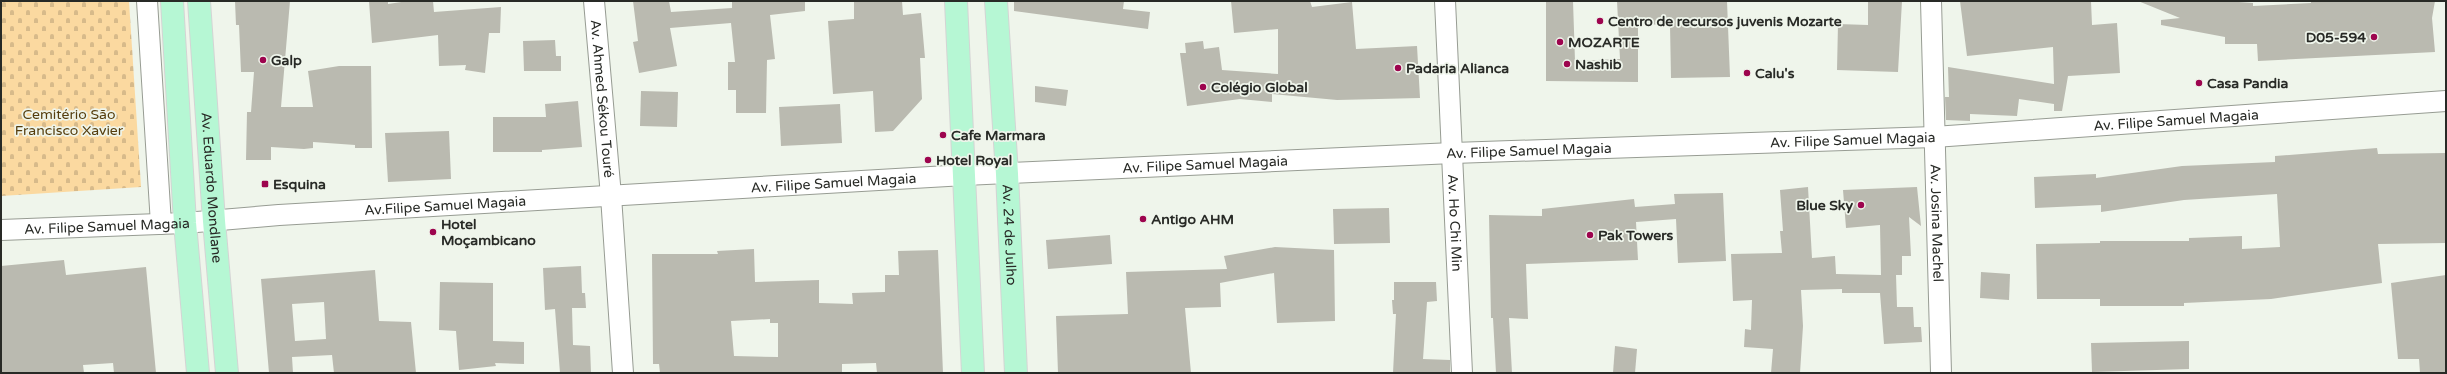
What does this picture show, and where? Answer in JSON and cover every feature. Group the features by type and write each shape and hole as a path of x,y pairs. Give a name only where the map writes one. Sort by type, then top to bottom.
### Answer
{"main road":[{"name":"Av. Eduardo Mondlane","path":"172,1 185,223 198,373"},
{"name":"Av. Eduardo Mondlane","path":"199,1 214,221 227,373"},
{"path":"956,1 973,373"},
{"name":"Av. 24 de Julho","path":"996,1 1007,174 1016,373"}],"street":[{"path":"148,1 160,224"},
{"name":"Av. Ahmed Sékou Touré","path":"594,1 611,196 623,373"},
{"name":"Av. Ho Chi Min","path":"1445,1 1462,373"},
{"name":"Av. Josina Machel","path":"1931,1 1942,373"},
{"name":"Av. Filipe Samuel Magaia","path":"611,196 965,175 1453,153 1934,137 2446,101"},
{"name":"Av.Filipe Samuel Magaia","path":"214,221 279,215 611,196"},
{"name":"Av. Filipe Samuel Magaia","path":"1,230 214,221"}],"green space":[{"name":"Cemitério São Francisco Xavier","path":"1,1 129,1 141,187 1,196"}],"building":[{"path":"235,1 290,1 281,107 313,107 308,71 339,66 371,66 372,148 355,148 355,145 313,142 313,148 304,149 271,147 271,160 246,160 247,112 251,112 254,72 241,72 239,25 236,25"},
{"path":"369,1 388,1 388,4 408,1 433,1 434,12 501,7 500,33 489,33 485,73 465,70 466,65 439,66 438,35 372,43"},
{"path":"633,1 669,1 671,12 732,8 732,1 805,1 805,11 770,15 775,59 767,60 766,113 736,113 736,90 728,90 728,62 735,62 731,23 670,28 677,66 639,73 633,42 638,41"},
{"path":"854,1 902,1 903,15 921,13 925,58 920,58 922,99 893,131 875,132 873,91 833,94 828,21 854,19"},
{"path":"1014,1 1124,1 1123,9 1150,12 1148,29 1014,11"},
{"path":"1231,1 1310,1 1312,7 1352,2 1356,49 1417,46 1420,98 1337,100 1272,94 1272,102 1240,99 1187,106 1180,53 1186,53 1185,43 1203,41 1204,49 1219,47 1222,70 1278,74 1278,29 1234,33"},
{"path":"1546,1 1573,1 1575,61 1620,59 1617,1 1727,1 1730,77 1671,78 1670,25 1638,24 1638,82 1546,81"},
{"path":"1868,1 1902,1 1898,72 1837,70 1838,24 1868,25"},
{"path":"1960,1 2091,1 2092,25 2117,23 2120,73 2068,76 2062,111 2054,111 2054,104 2019,99 2017,116 1970,114 1970,121 1946,120 1945,97 1949,97 1948,67 2054,84 2053,47 1967,56"},
{"path":"2138,1 2225,1 2253,3 2253,6 2311,3 2311,1 2435,1 2432,18 2435,52 2258,61 2257,44 2225,44 2225,37 2161,25 2161,20 2180,18"},
{"path":"555,40 556,56 561,56 561,71 524,71 523,41"},
{"path":"1035,86 1068,90 1066,106 1035,102"},
{"path":"641,91 678,92 677,127 640,126"},
{"path":"578,101 582,147 542,150 542,152 493,152 493,117 546,117 545,104"},
{"path":"840,104 842,143 781,146 779,107"},
{"path":"449,131 451,179 388,182 385,133"},
{"path":"2377,148 2378,154 2446,153 2446,243 2378,244 2382,283 2271,299 2184,303 2184,306 2100,306 2100,299 2037,299 2036,244 2100,243 2100,241 2189,241 2189,238 2242,236 2242,249 2280,247 2277,194 2184,200 2101,212 2101,205 2035,208 2034,177 2096,174 2096,178 2182,166 2275,162 2275,156"},
{"path":"1808,187 1812,258 1835,256 1836,274 1881,275 1880,225 1846,228 1843,190 1917,187 1921,226 1909,217 1911,256 1902,256 1902,275 1896,275 1897,307 1913,307 1914,327 1921,327 1922,342 1884,344 1880,293 1842,293 1842,289 1801,290 1803,326 1800,373 1771,373 1773,349 1744,347 1745,329 1751,330 1752,300 1733,301 1731,254 1782,253 1780,231 1783,231 1780,190"},
{"path":"1723,193 1726,261 1678,263 1676,219 1636,222 1638,260 1526,264 1528,319 1509,318 1512,373 1496,373 1493,318 1491,318 1489,215 1542,216 1542,209 1634,199 1635,207 1675,204 1674,194"},
{"path":"1389,208 1390,243 1334,244 1333,209"},
{"path":"1110,235 1112,264 1048,269 1046,240"},
{"path":"1275,247 1334,250 1335,321 1277,323 1274,273 1220,283 1221,307 1185,308 1191,373 1058,373 1056,316 1128,314 1126,272 1227,269 1224,256"},
{"path":"754,249 755,282 819,280 819,303 853,304 852,293 885,292 885,275 899,275 898,251 938,250 943,373 877,373 876,363 842,364 842,373 660,373 659,364 653,364 652,254 718,254 717,251","holes":["770,319 770,323 778,323 778,357 734,356 731,321"]},
{"path":"64,260 66,275 146,267 156,373 114,373 113,363 83,365 84,373 1,373 1,266"},
{"path":"581,266 582,293 585,293 586,308 572,308 573,345 590,346 591,373 560,373 555,309 545,310 543,268"},
{"path":"375,270 379,321 411,322 416,373 334,373 332,355 292,357 293,373 269,373 261,279","holes":["324,302 326,339 295,341 292,304"]},
{"path":"1981,272 2010,274 2009,300 1980,298"},
{"path":"2446,275 2446,373 2420,373 2419,359 2398,359 2391,283"},
{"path":"440,282 493,283 493,341 524,342 524,364 495,363 496,366 459,370 456,331 439,330"},
{"path":"1394,282 1436,282 1437,301 1427,302 1423,359 1450,360 1450,373 1393,373 1396,314 1393,314 1392,300 1394,300"},
{"path":"2189,341 2189,369 2092,372 2091,343"},
{"path":"1615,346 1637,349 1635,373 1613,373"}],"place":[{"name":"Centro de recursos juvenis Mozarte","path":"1600,21"},
{"name":"D05-594","path":"2374,37"},
{"name":"MOZARTE","path":"1560,42"},
{"name":"Galp","path":"263,60"},
{"name":"Nashib","path":"1567,64"},
{"name":"Padaria Alianca","path":"1398,68"},
{"name":"Calu's","path":"1747,73"},
{"name":"Casa Pandia","path":"2199,83"},
{"name":"Colégio Global","path":"1203,87"},
{"name":"Cafe Marmara","path":"943,135"},
{"name":"Hotel Royal","path":"928,160"},
{"name":"Esquina","path":"265,184"},
{"name":"Blue Sky","path":"1861,205"},
{"name":"Antigo AHM","path":"1143,219"},
{"name":"Hotel Moçambicano","path":"433,232"},
{"name":"Pak Towers","path":"1590,235"}]}
